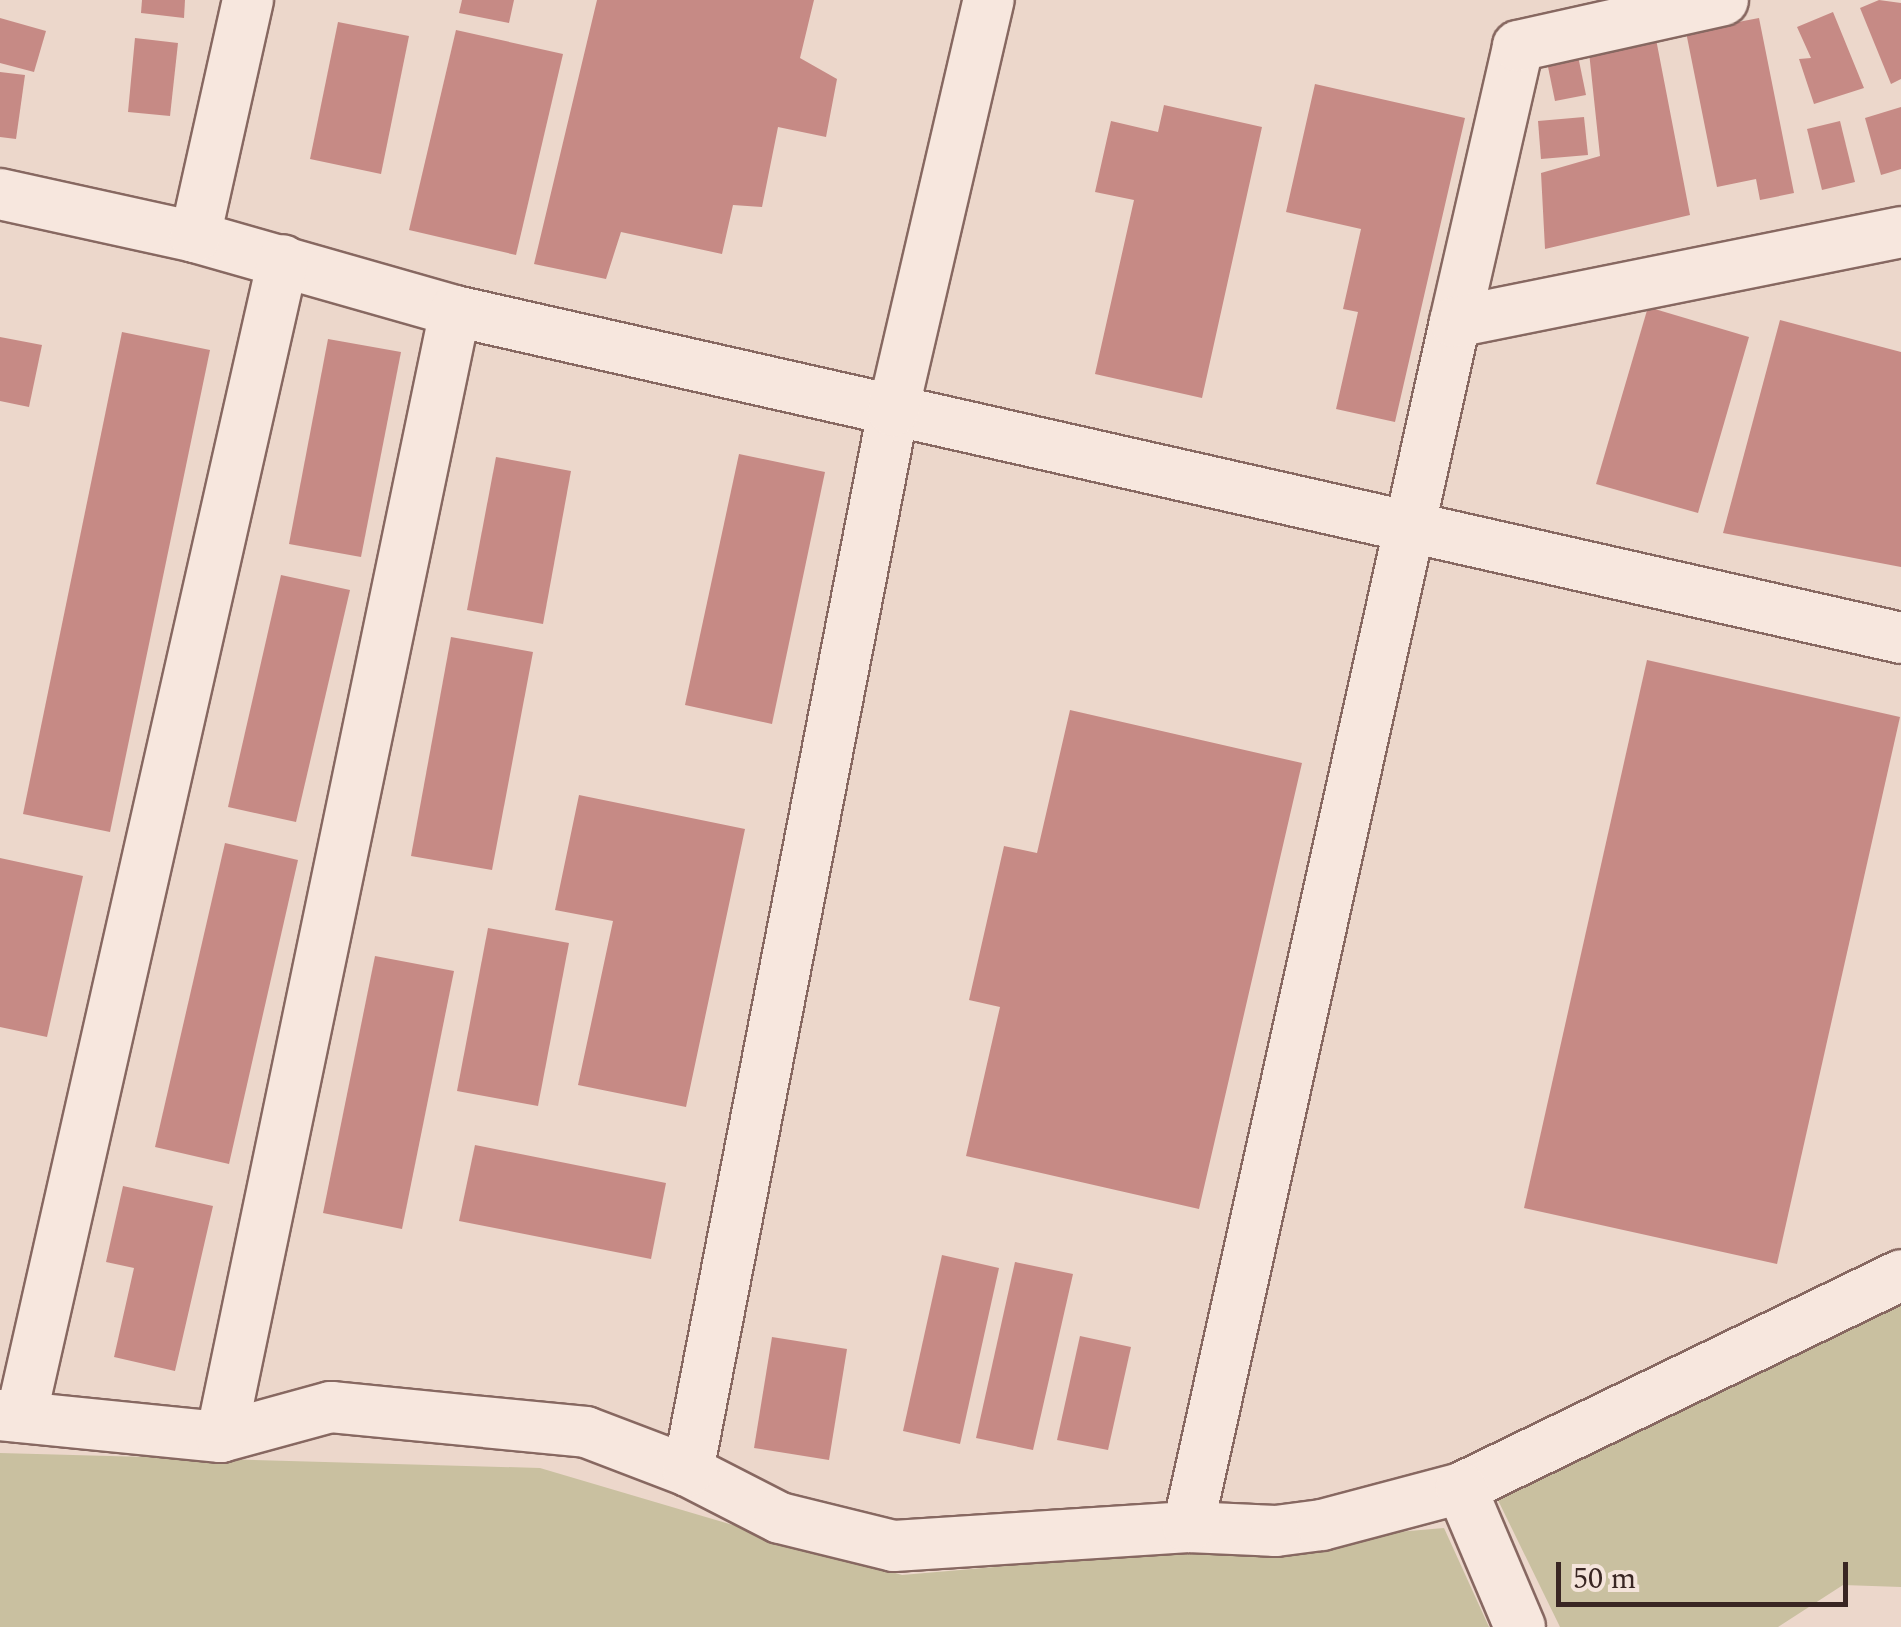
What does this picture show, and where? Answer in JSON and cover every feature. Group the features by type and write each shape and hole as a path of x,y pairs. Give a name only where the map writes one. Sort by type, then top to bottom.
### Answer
{"street":[{"path":"195,237 248,0"},
{"path":"688,1471 892,411 989,0"},
{"path":"1188,1528 1518,46 1723,0"},
{"path":"0,194 195,237 455,311 1901,638"},
{"path":"1455,322 1901,232"},
{"path":"284,260 11,1416 221,1438 331,1407 586,1432 688,1471 780,1518 894,1546 1188,1528 1276,1531 1468,1504 1901,1274"},
{"path":"221,1438 455,311"},
{"path":"1468,1504 1520,1627"}],"shaded area":[{"path":"1901,1287 1901,1587 1843,1585 1778,1627 1560,1627 1494,1492"},
{"path":"0,1453 540,1468 902,1575 1444,1528 1489,1627 0,1627"}],"building":[{"path":"142,0 185,0 184,18 141,13"},
{"path":"462,0 514,0 509,23 459,13"},
{"path":"597,0 814,0 800,58 837,79 826,137 778,127 762,207 733,205 722,254 621,232 606,279 534,264"},
{"path":"1879,0 1901,3 1901,79 1891,84 1860,8"},
{"path":"1833,12 1864,88 1814,104 1799,59 1811,58 1797,27"},
{"path":"0,18 46,31 34,72 0,63"},
{"path":"1759,18 1794,193 1760,200 1756,179 1717,187 1686,32"},
{"path":"338,22 409,36 381,174 310,159"},
{"path":"456,30 563,54 516,255 409,230"},
{"path":"135,38 178,43 170,116 128,112"},
{"path":"1656,39 1690,215 1545,249 1541,173 1600,156 1589,52"},
{"path":"1578,56 1586,95 1555,101 1547,62"},
{"path":"0,72 25,75 16,139 0,137"},
{"path":"1315,84 1465,118 1395,422 1336,409 1358,312 1343,309 1361,229 1286,212"},
{"path":"1164,105 1262,127 1202,398 1095,374 1134,200 1095,192 1111,121 1158,132"},
{"path":"1901,107 1901,169 1881,175 1865,118"},
{"path":"1584,117 1588,155 1541,159 1538,121"},
{"path":"1840,121 1855,182 1822,190 1807,129"},
{"path":"1648,307 1749,337 1698,513 1596,484"},
{"path":"1780,320 1901,352 1901,567 1723,533"},
{"path":"122,332 210,350 110,832 23,814"},
{"path":"0,337 42,345 29,407 0,401"},
{"path":"328,339 401,352 361,557 289,544"},
{"path":"739,454 825,472 772,724 685,705"},
{"path":"496,457 571,471 543,624 467,610"},
{"path":"281,575 350,590 296,822 228,807"},
{"path":"451,637 533,652 492,870 411,856"},
{"path":"1647,660 1900,717 1777,1264 1524,1208"},
{"path":"1070,710 1302,763 1199,1209 966,1156 1000,1007 969,1000 1004,846 1037,853"},
{"path":"579,795 745,829 686,1107 578,1085 613,921 555,910"},
{"path":"225,843 298,860 229,1164 155,1147"},
{"path":"0,858 83,876 47,1037 0,1027"},
{"path":"488,928 569,943 538,1106 457,1091"},
{"path":"375,956 454,971 402,1229 323,1213"},
{"path":"475,1145 666,1183 651,1259 459,1221"},
{"path":"123,1186 213,1206 175,1371 114,1357 134,1268 106,1262"},
{"path":"942,1255 999,1268 960,1444 903,1431"},
{"path":"1015,1262 1073,1274 1033,1450 976,1438"},
{"path":"1080,1336 1131,1347 1108,1450 1057,1440"},
{"path":"772,1337 847,1349 829,1460 754,1448"}]}
